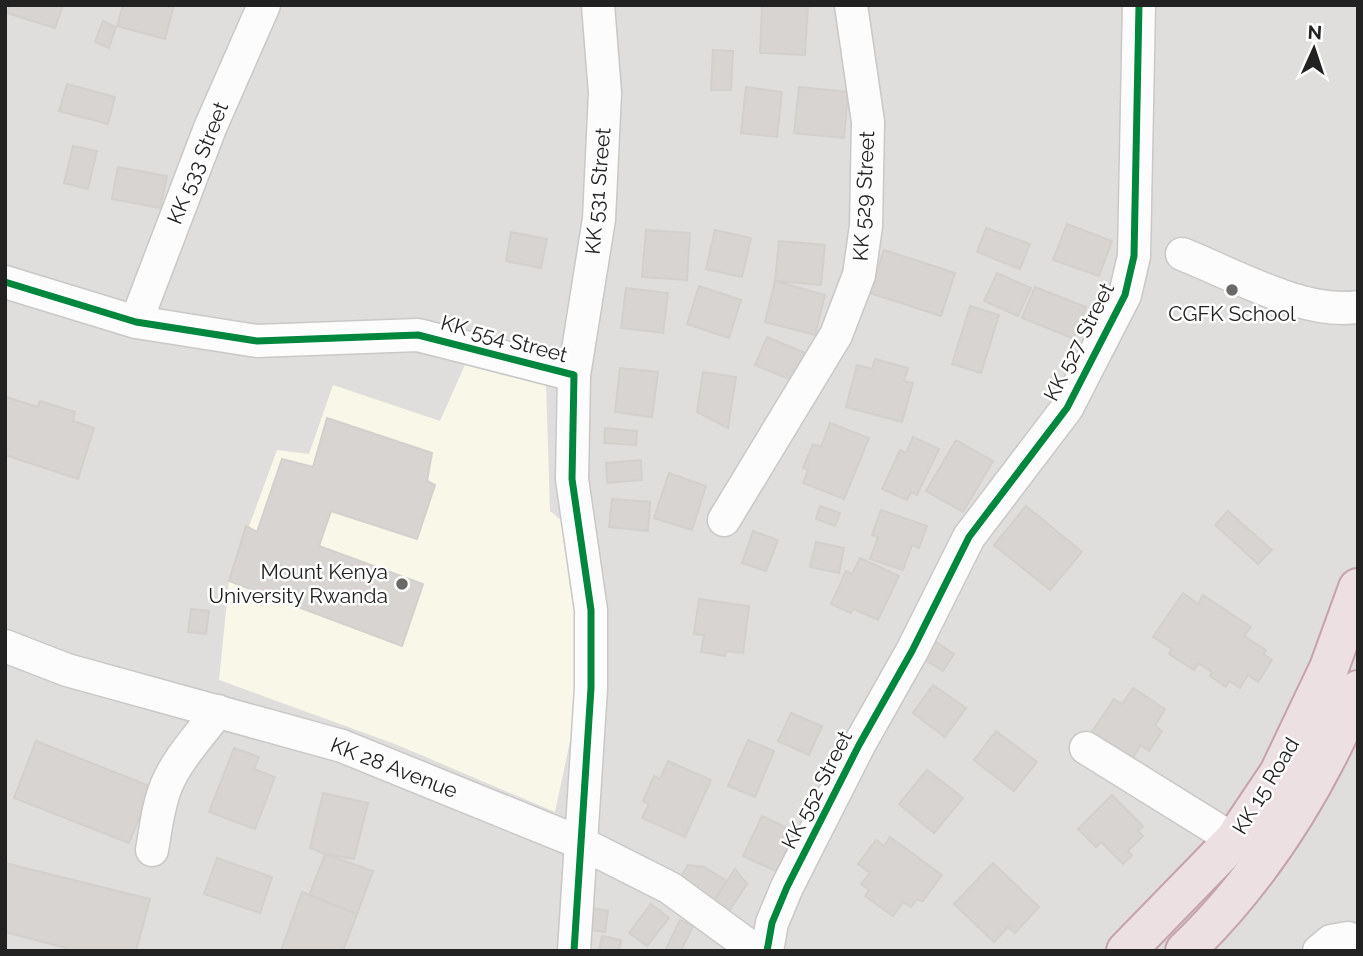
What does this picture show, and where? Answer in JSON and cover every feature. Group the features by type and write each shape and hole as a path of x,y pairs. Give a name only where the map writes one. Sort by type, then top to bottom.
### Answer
{"highway":[{"name":"KK 15 Road","path":"1126,951 1234,840 1279,772 1329,668 1358,589"},
{"name":"KK 15 Road","path":"1190,949 1235,900 1278,843 1317,778 1358,690"},
{"path":"1161,915 1190,949"}],"street":[{"name":"KK 533 Street","path":"136,322 209,128 264,5"},
{"name":"KK 531 Street","path":"574,375 599,219 605,93 598,5"},
{"name":"KK 529 Street","path":"724,520 836,335 859,275 866,226 868,122 851,5"},
{"name":"KK 527 Street","path":"912,651 970,537 1067,408 1125,295 1133,256 1139,5"},
{"path":"1182,254 1306,303 1332,309 1358,307"},
{"name":"KK 554 Street","path":"5,282 136,322 257,341 418,335 574,375 572,479 591,610 591,688 574,951"},
{"name":"KK 28 Avenue","path":"5,646 67,670 342,746 581,843 670,888 756,951"},
{"name":"KK 552 Street","path":"766,951 772,923 787,887 859,745 912,651"},
{"path":"152,850 159,809 167,783 218,711"},
{"path":"1086,748 1234,840"},
{"path":"1319,951 1331,941 1348,937 1358,946"}],"shaded area":[{"path":"5,5 1358,5 1358,951 5,951"},
{"name":"Mount Kenya University Rwanda","path":"468,358 546,382 550,511 562,521 575,587 576,713 555,812 395,744 219,680 229,581 277,450 309,454 333,385 440,421"}],"building":[{"path":"10,5 63,5 55,28 7,13"},
{"path":"123,5 174,5 165,39 117,26"},
{"path":"762,5 808,5 805,55 760,53"},
{"path":"103,21 116,27 109,48 95,42"},
{"path":"713,50 733,51 731,90 711,90"},
{"path":"67,84 115,97 108,124 59,111"},
{"path":"746,87 782,92 777,137 741,133"},
{"path":"799,87 848,92 844,138 794,133"},
{"path":"73,146 97,151 88,189 64,183"},
{"path":"118,167 167,176 160,208 112,199"},
{"path":"1067,224 1112,241 1099,276 1053,260"},
{"path":"986,228 1030,244 1020,269 977,252"},
{"path":"646,230 690,233 687,280 642,277"},
{"path":"715,230 751,238 742,277 706,269"},
{"path":"511,232 547,239 541,268 506,261"},
{"path":"779,241 825,245 821,285 775,281"},
{"path":"884,250 955,273 941,316 870,293"},
{"path":"997,273 1031,288 1018,316 984,301"},
{"path":"775,281 825,295 815,335 765,322"},
{"path":"699,286 741,300 729,338 687,324"},
{"path":"1035,287 1086,307 1074,339 1022,318"},
{"path":"626,288 668,293 663,333 621,328"},
{"path":"970,306 999,315 981,373 952,364"},
{"path":"767,337 810,355 798,383 755,365"},
{"path":"875,359 908,368 904,381 913,383 902,422 846,407 857,365 872,369"},
{"path":"620,368 658,372 652,417 615,412"},
{"path":"703,372 736,377 728,428 697,412"},
{"path":"6,397 38,407 40,401 75,412 73,421 94,428 78,479 5,455"},
{"path":"327,418 432,453 427,481 435,485 417,539 331,511 319,546 423,584 402,646 229,581 246,526 257,532 282,459 313,467"},
{"path":"830,423 869,438 844,499 803,483 808,470 803,468 813,444 821,447"},
{"path":"605,428 637,431 636,445 604,443"},
{"path":"913,437 939,449 917,495 911,492 907,500 882,489 900,450 906,453"},
{"path":"956,440 993,461 963,512 926,491"},
{"path":"641,460 642,480 607,483 606,463"},
{"path":"669,473 706,486 692,530 654,518"},
{"path":"612,499 650,502 648,531 609,527"},
{"path":"820,506 840,513 835,526 816,519"},
{"path":"1026,506 1082,552 1050,590 994,545"},
{"path":"881,510 927,526 919,548 912,545 903,570 870,559 878,537 872,535"},
{"path":"1228,511 1272,550 1258,564 1215,525"},
{"path":"753,531 778,540 766,571 742,563"},
{"path":"816,542 844,548 839,573 810,567"},
{"path":"860,558 899,576 878,620 854,609 851,613 831,604 846,571 852,574"},
{"path":"1183,593 1198,604 1203,595 1251,627 1244,636 1266,650 1264,654 1272,660 1258,682 1248,675 1240,688 1229,681 1226,687 1210,676 1212,672 1198,663 1194,670 1169,654 1172,649 1153,637"},
{"path":"699,599 749,606 743,653 726,651 725,656 701,652 704,635 694,634"},
{"path":"191,609 209,611 206,634 188,632"},
{"path":"936,642 954,654 943,671 925,660"},
{"path":"933,685 966,708 945,737 913,713"},
{"path":"1133,688 1165,709 1155,726 1162,731 1149,751 1141,745 1132,759 1091,733 1114,699 1122,704"},
{"path":"791,713 822,726 809,755 778,741"},
{"path":"996,731 1037,762 1014,791 974,760"},
{"path":"748,740 774,751 755,797 728,786"},
{"path":"36,741 152,787 129,843 14,798"},
{"path":"234,748 259,757 254,769 275,777 255,829 209,812"},
{"path":"668,761 711,780 685,837 642,818 649,804 643,801 654,776 660,779"},
{"path":"927,770 963,798 934,833 899,804"},
{"path":"323,793 368,803 354,859 325,854 310,848"},
{"path":"1112,795 1143,826 1138,831 1143,836 1128,851 1132,855 1123,864 1101,842 1096,847 1078,829"},
{"path":"762,816 795,832 776,871 743,856"},
{"path":"890,837 942,875 923,901 916,900 911,907 903,902 893,916 865,896 869,890 861,884 870,873 858,864 876,840 884,846"},
{"path":"325,854 373,871 357,914 309,896"},
{"path":"217,858 272,877 260,913 204,894"},
{"path":"5,863 150,899 136,951 65,951 66,948 5,932"},
{"path":"993,863 1039,907 1015,933 1008,927 994,942 954,904"},
{"path":"688,865 704,867 727,881 712,904 677,883"},
{"path":"735,869 747,884 727,914 712,904"},
{"path":"302,892 357,914 343,951 281,951"},
{"path":"651,904 669,918 647,946 629,933"},
{"path":"587,907 608,911 605,932 584,929"},
{"path":"680,920 693,926 681,951 665,951"},
{"path":"602,936 621,940 619,951 599,951"}],"cycle path":[{"path":"767,951 772,923 787,887 969,537 1067,408 1125,295 1134,256 1139,5"},
{"path":"5,282 136,322 257,341 418,335 574,375 572,479 591,610 591,688 574,951"}],"place":[{"name":"CGFK School","path":"1232,290"},
{"name":"Mount Kenya University Rwanda","path":"402,584"}]}
